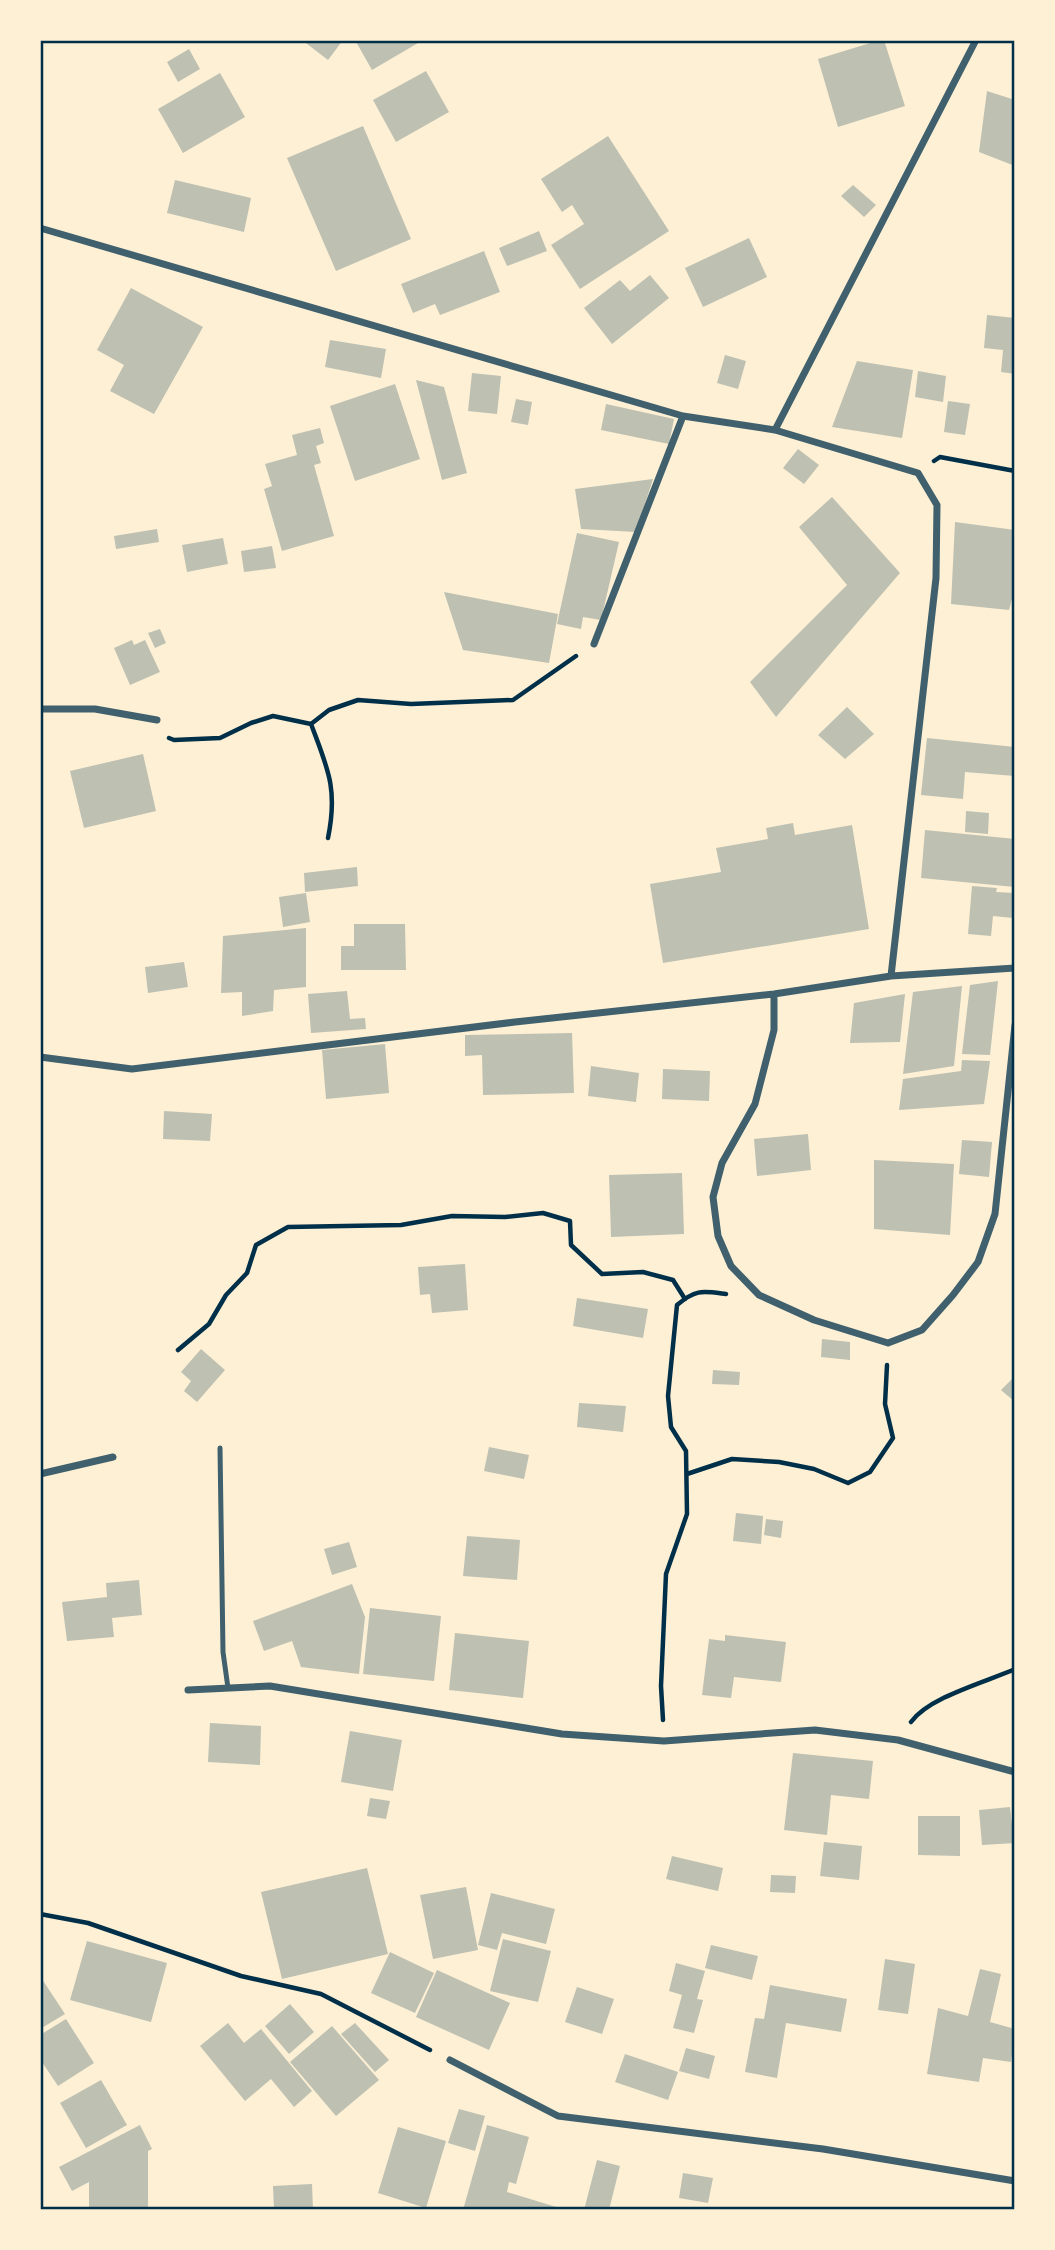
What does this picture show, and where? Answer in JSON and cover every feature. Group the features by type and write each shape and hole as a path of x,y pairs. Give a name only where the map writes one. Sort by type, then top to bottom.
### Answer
{"street":[{"path":"775,430 976,40"},
{"path":"40,228 683,416 775,430 918,473 937,505 936,578 891,976"},
{"path":"594,644 683,416"},
{"path":"40,709 95,709 157,720"},
{"path":"40,1058 132,1069 515,1022 774,994 891,976 1015,968"},
{"path":"774,994 774,1030 755,1104 722,1163 713,1197 718,1236 731,1266 759,1295 814,1320 888,1343 922,1330 978,1262 995,1214 1015,1025"},
{"path":"40,1474 113,1457"},
{"path":"188,1690 270,1686 562,1734 664,1741 814,1730 898,1740 1015,1772"},
{"path":"450,2060 558,2116 823,2149 1015,2181"}],"lane":[{"path":"219,1448 223,1652 228,1688"}],"path":[{"path":"918,473 940,457 1015,471"},
{"path":"312,724 329,710 358,700 411,704 513,700 594,644"},
{"path":"163,735 174,740 220,738 273,716 312,724"},
{"path":"312,724 330,776 333,811 328,838"},
{"path":"178,1350 209,1324 226,1295 247,1273 256,1245 288,1227 401,1225 452,1216 505,1217 543,1213 570,1221 571,1245 602,1274 643,1272 673,1280 685,1299"},
{"path":"664,1741 661,1686 666,1574 687,1514 686,1451 671,1427 668,1396 677,1305 691,1293 710,1291 759,1295"},
{"path":"687,1474 732,1459 779,1462 814,1469 848,1483 870,1472 893,1438 885,1404 888,1343"},
{"path":"898,1740 919,1711 945,1697 1015,1669"},
{"path":"40,1914 88,1923 241,1976 321,1994 450,2060"}],"building":[{"path":"302,40 343,40 328,60"},
{"path":"355,40 416,40 418,43 372,70"},
{"path":"884,40 905,106 838,127 818,59"},
{"path":"189,49 200,69 178,82 167,62"},
{"path":"426,71 449,112 396,142 373,100"},
{"path":"220,73 245,117 183,153 158,109"},
{"path":"987,91 1015,100 1015,166 979,152"},
{"path":"363,126 411,239 336,271 287,158"},
{"path":"608,136 669,231 580,289 551,245 584,224 572,205 562,212 541,179"},
{"path":"175,180 251,198 244,232 167,213"},
{"path":"853,185 876,205 864,217 841,196"},
{"path":"539,231 547,251 507,266 499,248"},
{"path":"749,238 767,277 703,307 685,268"},
{"path":"484,251 500,292 440,315 435,304 413,313 401,284"},
{"path":"650,275 669,298 612,344 584,308 620,280 630,291"},
{"path":"131,288 203,327 154,414 110,391 124,365 97,350"},
{"path":"987,315 1015,318 1015,374 1001,372 1003,350 984,348"},
{"path":"330,340 386,349 381,378 325,367"},
{"path":"725,355 746,361 738,389 717,383"},
{"path":"857,361 913,370 902,438 832,427"},
{"path":"918,371 946,376 943,402 915,397"},
{"path":"472,373 501,376 497,414 468,411"},
{"path":"416,380 444,387 467,473 442,480"},
{"path":"395,384 420,459 355,481 330,406"},
{"path":"516,399 532,402 528,425 511,422"},
{"path":"948,401 970,404 965,435 944,432"},
{"path":"606,404 674,419 669,444 601,430"},
{"path":"320,428 324,443 316,446 321,463 314,465 334,536 282,551 264,489 272,486 265,464 297,455 292,435"},
{"path":"798,449 819,465 804,484 783,468"},
{"path":"653,479 636,532 581,529 575,489"},
{"path":"832,497 900,573 776,717 750,682 847,585 799,527"},
{"path":"955,522 1015,530 1015,588 1009,610 951,604"},
{"path":"157,529 159,542 116,549 114,536"},
{"path":"577,533 619,542 601,620 583,617 581,629 557,624"},
{"path":"223,538 228,564 187,572 182,545"},
{"path":"272,546 276,568 244,572 241,551"},
{"path":"444,592 558,614 549,663 463,650"},
{"path":"160,629 166,643 155,648 148,633"},
{"path":"132,640 134,645 145,640 160,672 130,685 114,648"},
{"path":"847,707 874,734 845,759 818,735"},
{"path":"927,738 1015,747 1015,776 965,772 963,799 921,795"},
{"path":"143,754 156,811 84,828 70,771"},
{"path":"966,811 989,813 988,834 965,832"},
{"path":"793,823 795,835 852,825 869,929 663,963 650,884 721,872 716,848 768,839 766,828"},
{"path":"925,830 1015,839 1015,887 921,878"},
{"path":"357,867 358,886 305,892 304,873"},
{"path":"972,886 1015,893 1013,918 993,916 991,936 968,934"},
{"path":"306,893 310,922 283,927 279,897"},
{"path":"354,924 405,924 406,970 341,970 341,946 354,946"},
{"path":"306,928 306,987 274,990 273,1011 242,1016 242,992 221,993 223,936"},
{"path":"184,962 188,987 148,993 145,967"},
{"path":"998,981 990,1055 962,1054 970,985"},
{"path":"962,986 954,1066 903,1074 913,992"},
{"path":"347,991 350,1019 365,1018 366,1029 311,1033 308,994"},
{"path":"905,994 900,1042 850,1043 854,1003"},
{"path":"572,1033 574,1093 483,1095 482,1055 465,1056 465,1035"},
{"path":"385,1044 389,1093 326,1099 322,1050"},
{"path":"962,1060 990,1061 984,1104 899,1110 903,1079 961,1071"},
{"path":"591,1066 639,1073 636,1102 588,1096"},
{"path":"663,1069 710,1071 709,1101 662,1099"},
{"path":"164,1111 212,1114 210,1141 163,1139"},
{"path":"808,1134 811,1170 757,1176 754,1139"},
{"path":"962,1140 992,1142 989,1177 959,1174"},
{"path":"874,1160 954,1164 950,1235 874,1229"},
{"path":"682,1173 684,1234 611,1237 609,1175"},
{"path":"465,1264 468,1310 432,1313 430,1294 420,1295 418,1267"},
{"path":"577,1298 648,1309 643,1338 573,1326"},
{"path":"822,1339 850,1342 850,1360 821,1357"},
{"path":"201,1349 225,1370 197,1402 184,1391 191,1381 181,1372"},
{"path":"713,1370 740,1372 739,1385 712,1384"},
{"path":"1015,1376 1015,1402 1001,1390"},
{"path":"579,1403 626,1406 623,1432 577,1427"},
{"path":"489,1447 529,1455 524,1479 484,1471"},
{"path":"736,1513 763,1516 761,1544 733,1541"},
{"path":"766,1519 783,1521 781,1538 764,1535"},
{"path":"467,1536 520,1540 517,1580 463,1576"},
{"path":"349,1542 357,1567 332,1575 324,1549"},
{"path":"139,1580 142,1615 112,1618 114,1637 67,1641 62,1602 107,1597 106,1583"},
{"path":"352,1584 365,1617 359,1674 301,1667 292,1641 264,1651 253,1621"},
{"path":"370,1608 441,1616 434,1681 363,1674"},
{"path":"455,1633 529,1641 523,1698 449,1690"},
{"path":"725,1635 786,1642 781,1682 734,1677 731,1698 702,1695 709,1639 725,1641"},
{"path":"210,1723 261,1726 260,1765 208,1762"},
{"path":"350,1731 402,1740 393,1791 341,1782"},
{"path":"793,1753 873,1761 869,1799 831,1795 827,1835 784,1830"},
{"path":"370,1798 390,1801 386,1819 367,1816"},
{"path":"1010,1807 1012,1825 1015,1824 1015,1843 982,1845 979,1810"},
{"path":"918,1816 960,1816 960,1856 918,1855"},
{"path":"824,1842 862,1846 859,1880 820,1876"},
{"path":"672,1856 723,1868 718,1891 666,1879"},
{"path":"367,1868 388,1954 282,1979 261,1892"},
{"path":"771,1875 796,1876 795,1893 770,1892"},
{"path":"466,1887 478,1950 433,1959 420,1895"},
{"path":"491,1893 555,1909 546,1944 502,1933 497,1950 478,1945"},
{"path":"503,1939 551,1951 538,2002 490,1991"},
{"path":"87,1941 167,1963 151,2022 70,2000"},
{"path":"711,1945 758,1956 752,1980 705,1968"},
{"path":"390,1952 434,1973 415,2013 371,1993"},
{"path":"885,1959 915,1964 908,2014 878,2010"},
{"path":"676,1963 705,1971 697,1999 703,2000 694,2033 673,2028 682,1995 669,1991"},
{"path":"980,1969 1001,1974 990,2022 1015,2029 1011,2062 983,2058 979,2082 927,2074 938,2008 968,2016"},
{"path":"437,1970 510,2003 489,2050 416,2017"},
{"path":"40,1976 65,2014 40,2029"},
{"path":"770,1985 847,1999 841,2032 786,2023 777,2078 745,2072 755,2018 764,2019"},
{"path":"577,1987 614,1999 602,2034 565,2022"},
{"path":"290,2004 314,2032 289,2054 265,2026"},
{"path":"66,2019 94,2063 58,2086 40,2059 40,2035"},
{"path":"228,2023 244,2043 261,2029 312,2091 294,2107 271,2079 245,2101 200,2046"},
{"path":"355,2023 389,2060 375,2072 341,2034"},
{"path":"332,2026 379,2080 336,2116 290,2062"},
{"path":"686,2048 715,2056 709,2079 679,2071"},
{"path":"625,2054 678,2072 668,2100 615,2082"},
{"path":"101,2080 127,2125 86,2148 60,2103"},
{"path":"459,2109 485,2116 475,2151 448,2143"},
{"path":"140,2125 152,2149 148,2151 148,2210 89,2210 89,2182 72,2191 59,2167"},
{"path":"487,2125 529,2137 516,2184 509,2182 507,2192 566,2210 463,2210"},
{"path":"398,2127 446,2141 426,2208 378,2193"},
{"path":"597,2160 620,2166 609,2210 584,2210"},
{"path":"683,2173 713,2178 708,2203 679,2198"},
{"path":"312,2184 313,2210 274,2210 273,2186"}]}
